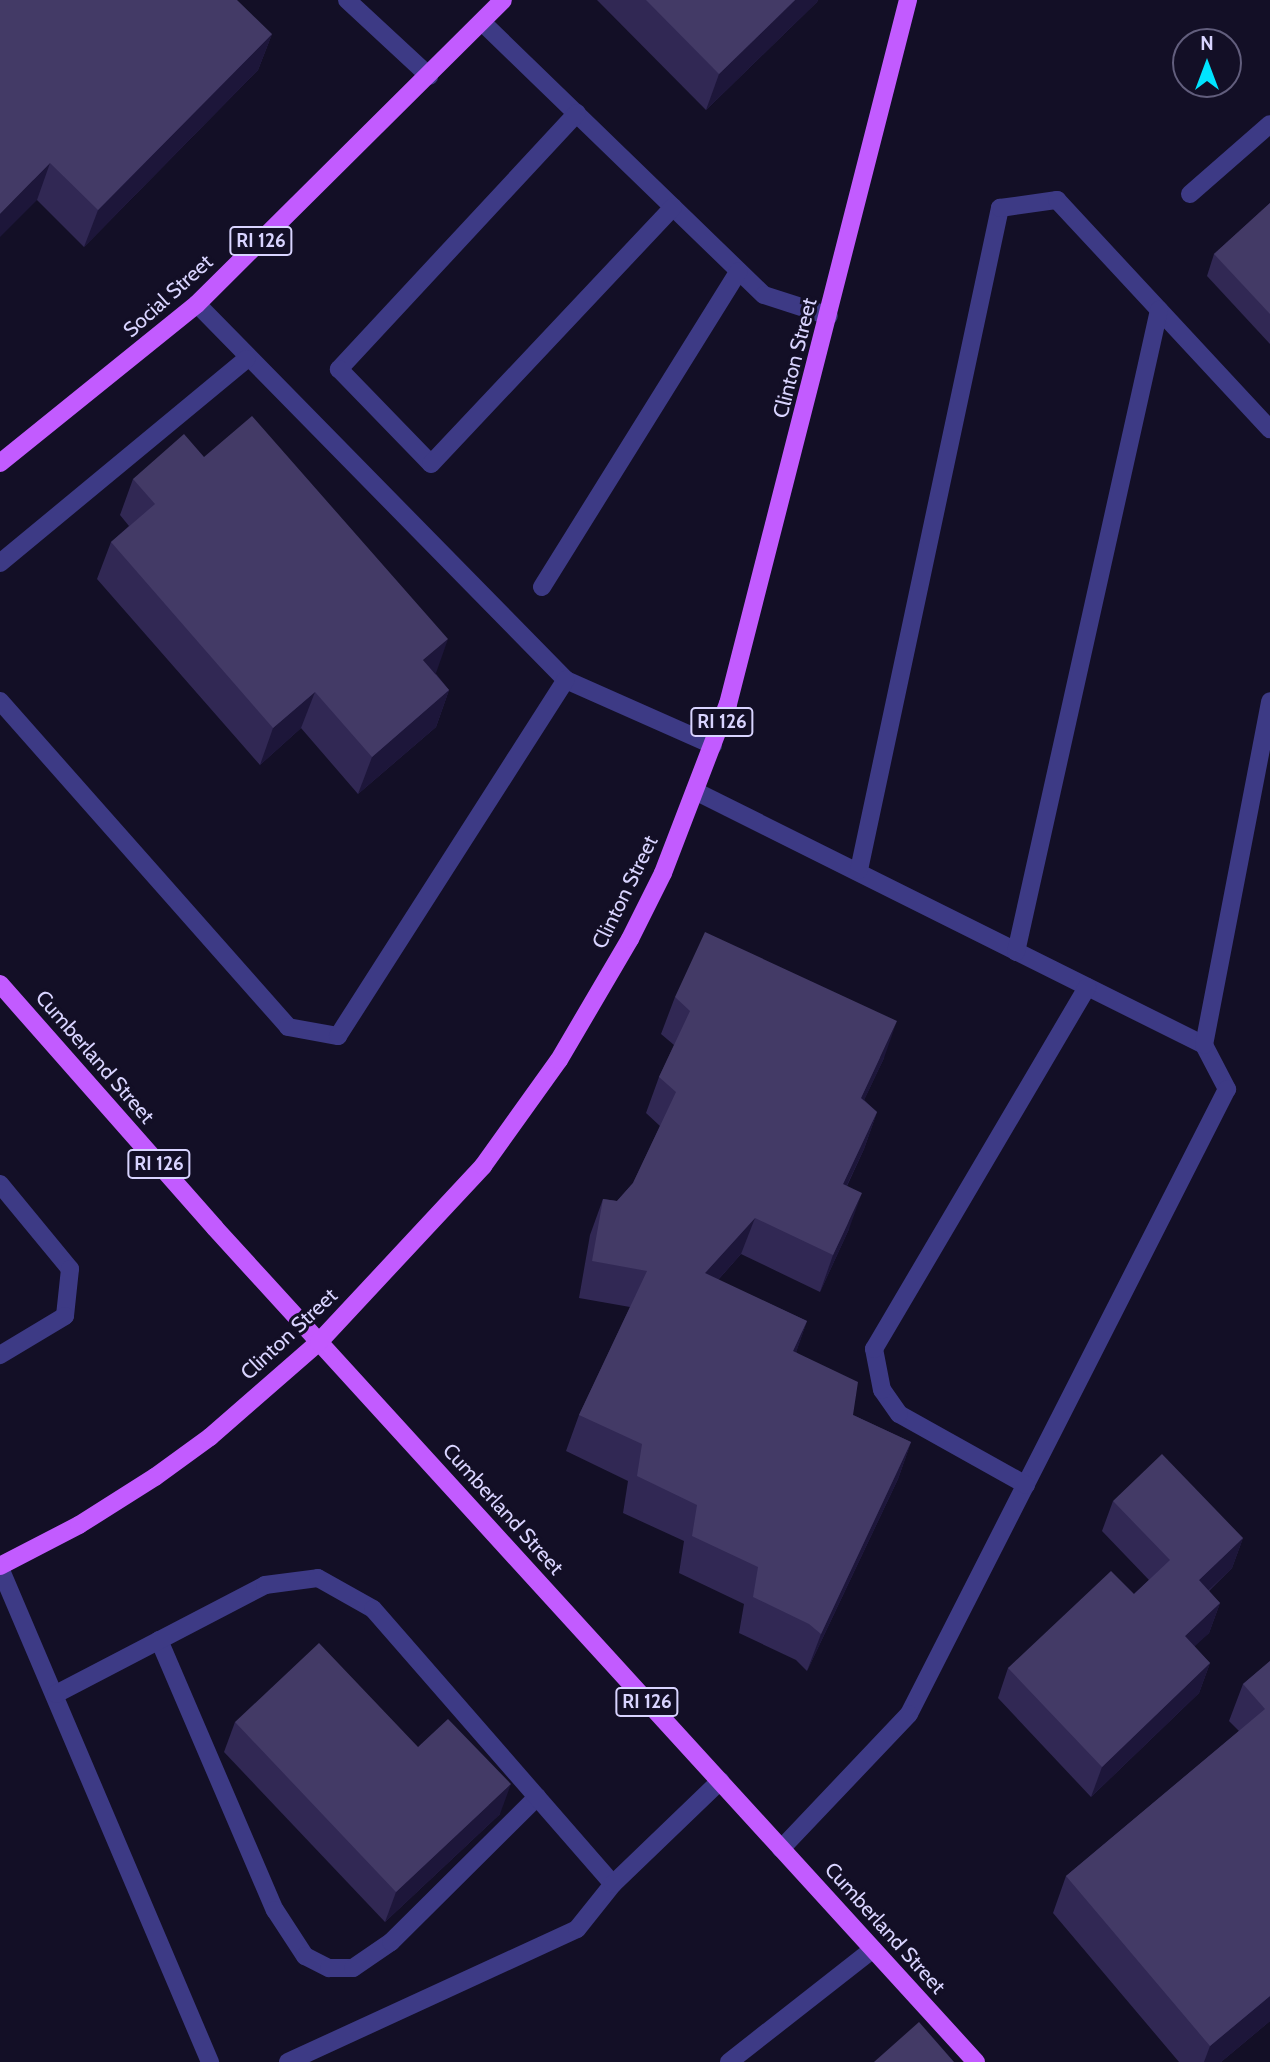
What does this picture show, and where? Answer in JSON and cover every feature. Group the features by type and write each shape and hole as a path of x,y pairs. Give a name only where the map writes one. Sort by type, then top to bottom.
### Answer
{"main road":[{"name":"Social Street","path":"0,463 197,304 503,0"},
{"name":"Clinton Street","path":"0,1567 79,1525 155,1477 210,1437 319,1342 483,1166 559,1060 630,939 695,791 729,705 908,0"},
{"name":"Cumberland Street","path":"0,984 319,1342 976,2062"}],"street":[{"path":"347,0 429,76"},
{"path":"482,22 764,295 829,316"},
{"path":"577,113 339,369 431,464 673,207"},
{"path":"1190,194 1270,124"},
{"path":"859,870 1000,208 1057,200 1270,429"},
{"path":"542,587 739,271"},
{"path":"197,304 247,359 566,680 713,745"},
{"path":"1016,952 1159,310"},
{"path":"0,563 247,359"},
{"path":"0,701 288,1027 338,1036 566,680"},
{"path":"1204,1045 1270,701"},
{"path":"695,791 859,870 1016,952 1204,1045 1227,1089 909,1714 781,1849"},
{"path":"1026,1485 899,1414 882,1390 874,1349 1087,987"},
{"path":"0,1184 70,1269 65,1316 0,1355"},
{"path":"0,1567 210,2062"},
{"path":"56,1694 265,1586 318,1578 373,1608 613,1884"},
{"path":"159,1640 275,1910 305,1956 329,1968 353,1968 391,1942 537,1797"},
{"path":"288,2062 578,1929 613,1884 720,1781"},
{"path":"729,2062 873,1949"}],"building":[{"path":"0,0 237,0 272,34 98,210 50,163 0,214"},
{"path":"646,0 795,0 719,74"},
{"path":"1270,203 1270,314 1214,254"},
{"path":"252,416 448,639 423,660 449,690 372,757 315,692 273,728 111,542 155,504 133,479 184,434 204,457"},
{"path":"705,932 897,1021 861,1098 877,1112 843,1184 862,1193 833,1255 755,1218 705,1273 807,1321 793,1351 858,1382 853,1415 911,1442 821,1634 809,1624 753,1597 758,1567 692,1536 697,1505 637,1476 642,1444 579,1415 647,1271 592,1261 603,1199 617,1201 633,1183 676,1092 659,1077 690,1011 675,997"},
{"path":"1162,1454 1243,1538 1199,1580 1220,1603 1185,1636 1210,1663 1102,1767 1008,1668 1111,1571 1134,1594 1170,1560 1113,1501"},
{"path":"319,1643 418,1747 448,1719 511,1784 396,1892 235,1722"},
{"path":"1270,1661 1270,1996 1210,2046 1066,1876 1265,1709 1243,1684"},
{"path":"919,2022 954,2062 874,2062"}]}
